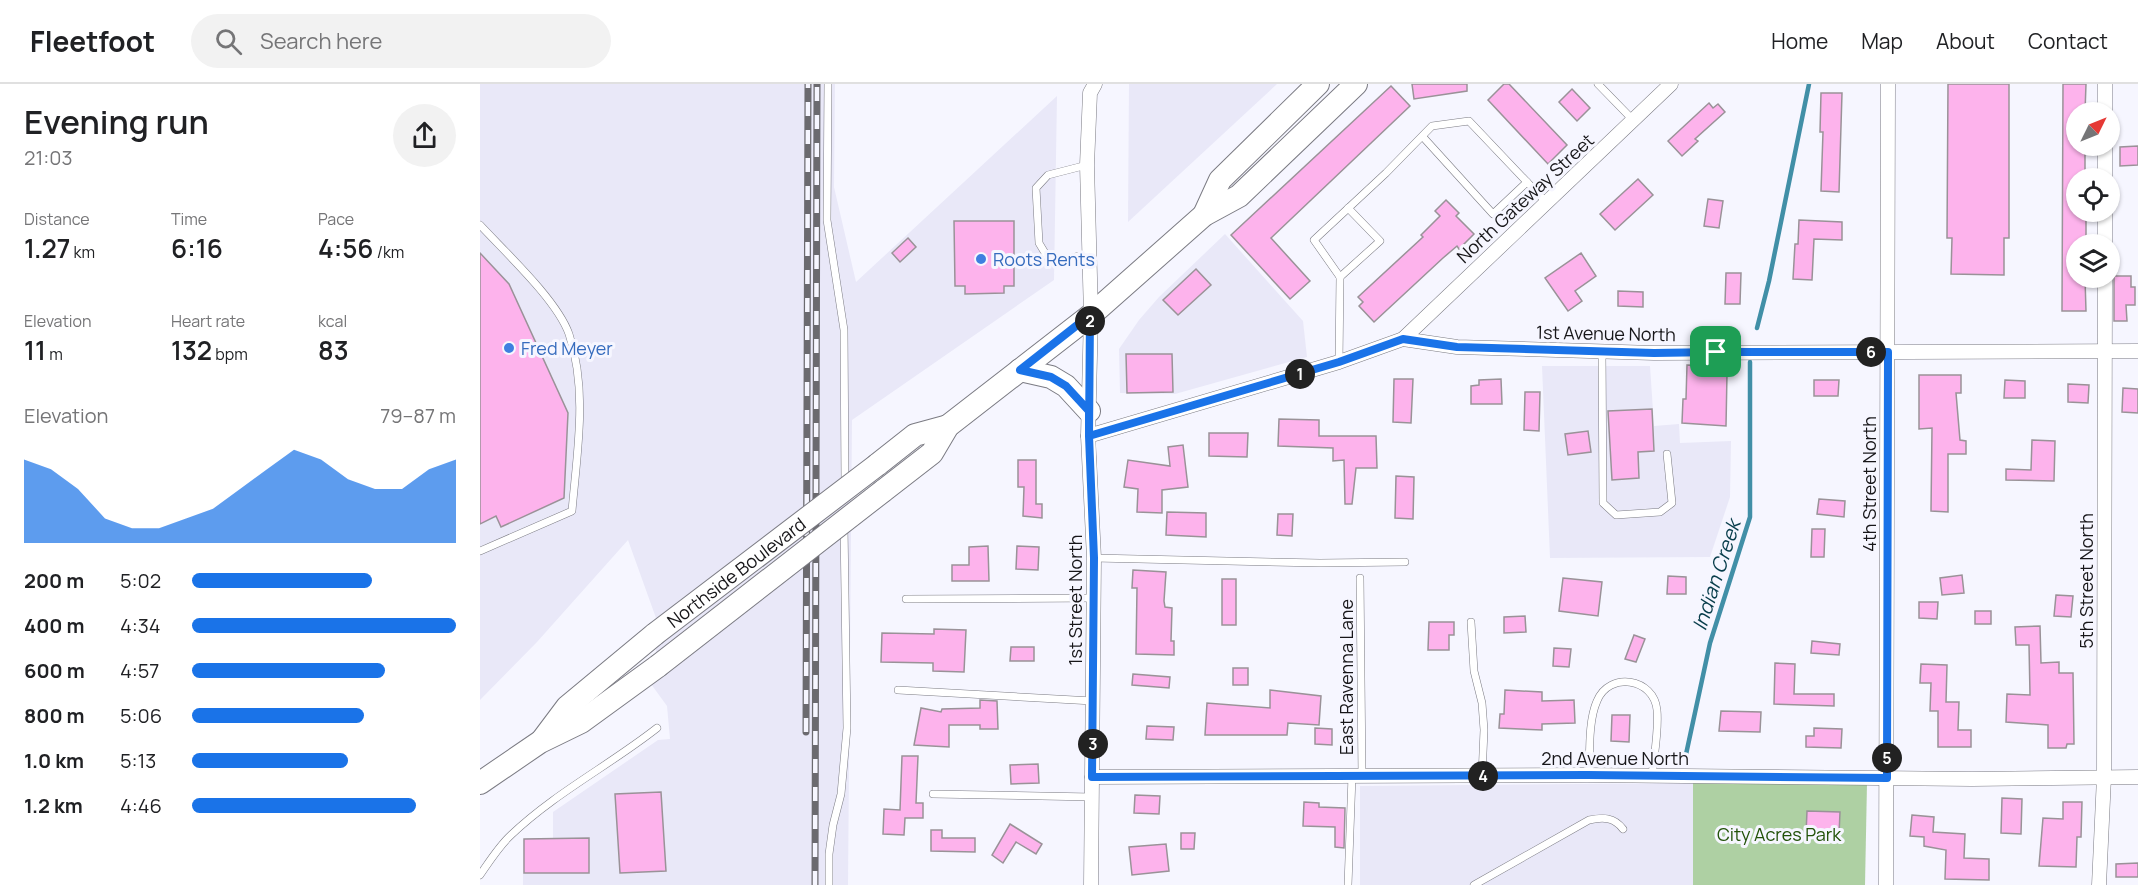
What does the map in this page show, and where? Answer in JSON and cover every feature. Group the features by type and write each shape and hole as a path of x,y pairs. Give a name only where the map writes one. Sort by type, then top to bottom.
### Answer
{"main road":[{"name":"Northside Boulevard","path":"1204,215 1221,180 1318,84"},
{"name":"Northside Boulevard","path":"480,783 540,742 581,722 658,666 932,453 948,426 1090,315 1204,215 1239,196 1356,84"},
{"path":"1020,370 1051,377 1066,386 1089,411"},
{"name":"Northside Boulevard","path":"540,742 567,707 655,634 915,435 948,426"}],"street":[{"name":"1st Street North","path":"1091,885 1094,558 1089,436 1090,253 1087,165 1090,93 1095,84"},
{"name":"North Gateway Street","path":"1403,339 1671,84"},
{"name":"4th Street North","path":"1886,885 1888,84"},
{"path":"2105,84 2105,102"},
{"name":"5th Street North","path":"2099,885 2104,777 2105,288"},
{"name":"1st Avenue North","path":"1089,436 1339,362 1403,339 1457,347 1654,353 2138,351"},
{"name":"2nd Avenue North","path":"1092,777 1589,775 1972,779 2138,777"}],"lane":[{"path":"828,84 827,220 844,330 844,495"},
{"path":"1598,84 1633,120"},
{"path":"1339,362 1340,277 1314,240 1432,126 1469,121 1546,202"},
{"path":"1422,137 1493,214 1527,182"},
{"path":"1087,165 1048,175 1036,188 1039,243 1048,258 1071,258 1090,253"},
{"path":"1340,277 1380,241 1348,208"},
{"path":"480,225 553,307 568,333 578,375 581,417 572,511 480,551"},
{"path":"1602,351 1603,503 1616,515 1660,512 1672,503 1667,454"},
{"path":"829,885 829,854 833,825 842,794 846,747 844,507"},
{"path":"1094,558 1320,563 1405,562"},
{"name":"East Ravenna Lane","path":"1348,885 1357,776 1360,578"},
{"path":"906,599 1094,598"},
{"path":"1471,622 1474,671 1482,703 1484,730 1482,776"},
{"path":"1589,775 1590,732 1596,701 1603,691 1614,683 1627,681 1644,686 1653,695 1657,710 1652,776"},
{"path":"898,690 1093,701"},
{"path":"480,875 510,836 558,798 657,728"},
{"path":"933,794 1092,797"},
{"path":"1474,885 1589,820 1602,818 1617,821 1623,829"}],"shaded area":[{"path":"480,84 835,84 834,187 856,282 1057,96 1054,280 852,420 848,885 523,885 523,839 553,838 553,812 658,740 670,739 667,706 651,684 656,680 656,618 628,540 537,642 480,700"},
{"path":"1129,84 1277,84 1128,222"},
{"path":"1225,234 1303,321 1307,357 1175,394 1120,393 1119,349 1139,320 1159,297"},
{"path":"1542,366 1650,366 1654,426 1679,424 1680,443 1731,441 1730,497 1710,557 1550,558"},
{"path":"1693,783 1693,885 1360,885 1360,786"}],"green space":[{"name":"City Acres Park","path":"1693,783 1867,783 1865,885 1693,885"}],"building":[{"path":"1412,84 1467,84 1467,91 1414,99"},
{"path":"1504,84 1509,84 1567,145 1548,164 1488,100"},
{"path":"1948,84 2009,84 2009,238 2004,238 2004,275 1951,274 1952,238 1947,238"},
{"path":"2063,84 2086,84 2085,102 2066,102 2066,156 2085,156 2085,168 2066,168 2066,222 2086,222 2086,234 2066,234 2066,288 2085,288 2086,311 2062,311"},
{"path":"1391,86 1410,106 1271,238 1310,281 1290,299 1231,235"},
{"path":"1572,89 1590,108 1577,121 1559,102"},
{"path":"1821,93 1842,93 1839,192 1821,191 1823,132 1820,132"},
{"path":"1709,103 1713,108 1718,104 1725,112 1695,139 1698,141 1682,156 1668,141"},
{"path":"2138,146 2138,165 2120,166 2120,147"},
{"path":"1638,179 1653,195 1615,230 1600,214"},
{"path":"1708,199 1723,201 1719,228 1704,226"},
{"path":"1446,200 1459,213 1456,216 1474,234 1459,249 1457,246 1443,258 1374,322 1359,306 1363,302 1358,297 1423,237 1421,235 1440,216 1435,211"},
{"path":"1799,220 1842,222 1842,240 1814,239 1812,280 1793,279"},
{"path":"954,221 1014,221 1014,286 1004,286 1004,293 965,294 965,286 955,286"},
{"path":"908,238 916,247 900,262 892,253"},
{"name":"Fred Meyer","path":"480,253 509,284 568,413 564,498 501,527 496,516 480,524"},
{"path":"1581,253 1596,276 1575,291 1582,301 1568,311 1545,278"},
{"path":"1196,269 1211,285 1178,315 1163,300"},
{"path":"1726,273 1741,273 1740,304 1725,304"},
{"path":"2120,276 2131,276 2131,287 2135,287 2135,305 2126,305 2127,321 2114,321 2114,288 2120,288"},
{"path":"1618,291 1643,292 1643,307 1618,306"},
{"path":"1126,354 1172,354 1173,392 1127,393"},
{"path":"1687,365 1713,366 1713,374 1727,374 1726,426 1682,423 1683,399 1686,399"},
{"path":"1919,375 1961,375 1961,393 1956,393 1960,440 1966,441 1966,454 1948,454 1948,512 1931,511 1932,428 1919,429"},
{"path":"1394,379 1413,379 1411,423 1393,422"},
{"path":"1501,379 1502,404 1471,404 1471,386 1479,385 1479,380"},
{"path":"1814,380 1839,380 1838,396 1814,396"},
{"path":"2005,380 2025,381 2025,398 2004,398"},
{"path":"2068,384 2089,385 2088,403 2068,402"},
{"path":"2123,388 2138,389 2138,413 2122,412"},
{"path":"1525,392 1540,392 1539,431 1524,430"},
{"path":"1652,409 1654,451 1638,452 1639,478 1612,480 1608,411"},
{"path":"1279,419 1319,420 1319,436 1376,436 1377,468 1356,468 1352,504 1345,504 1344,460 1333,461 1333,448 1278,446"},
{"path":"1588,431 1591,452 1568,455 1565,434"},
{"path":"1209,433 1248,433 1247,457 1209,456"},
{"path":"2032,440 2055,441 2054,481 2006,480 2006,469 2031,470"},
{"path":"1183,445 1188,487 1162,490 1162,513 1137,512 1138,489 1124,487 1128,460 1170,466 1168,447"},
{"path":"1018,460 1036,460 1036,504 1042,504 1042,518 1023,516 1024,487 1018,487"},
{"path":"1396,476 1414,477 1413,519 1395,518"},
{"path":"1819,499 1845,501 1844,517 1817,514"},
{"path":"1167,512 1206,513 1206,537 1166,535"},
{"path":"1278,514 1293,514 1292,536 1277,535"},
{"path":"1812,529 1825,529 1824,557 1811,557"},
{"path":"988,546 989,581 952,581 952,565 969,565 969,547"},
{"path":"1017,546 1039,547 1038,570 1016,569"},
{"path":"1133,570 1166,572 1164,601 1165,607 1172,608 1171,641 1174,641 1174,655 1136,654 1137,588 1132,588"},
{"path":"1962,575 1964,593 1942,595 1940,578"},
{"path":"1668,576 1686,577 1686,594 1667,594"},
{"path":"1563,578 1602,582 1598,616 1559,611"},
{"path":"1222,579 1236,579 1236,625 1222,625"},
{"path":"2056,595 2073,596 2071,617 2054,616"},
{"path":"1919,602 1938,602 1937,619 1919,618"},
{"path":"1975,611 1991,611 1991,624 1975,624"},
{"path":"1525,616 1526,632 1504,633 1504,617"},
{"path":"1429,622 1454,622 1454,635 1449,635 1449,650 1428,650"},
{"path":"2040,626 2041,663 2059,662 2059,673 2073,673 2074,744 2067,744 2066,748 2048,748 2048,725 2006,722 2007,694 2030,695 2029,645 2016,645 2015,627"},
{"path":"934,629 966,630 964,672 933,671 933,663 881,662 882,633 934,634"},
{"path":"1634,635 1645,639 1636,662 1625,659"},
{"path":"1812,641 1840,644 1839,655 1811,653"},
{"path":"1011,647 1034,647 1034,661 1010,661"},
{"path":"1554,648 1571,649 1569,667 1553,666"},
{"path":"1775,663 1795,664 1794,694 1834,694 1834,706 1774,704"},
{"path":"1921,664 1947,665 1946,702 1959,702 1958,730 1971,730 1971,747 1938,747 1938,711 1930,711 1931,683 1920,683"},
{"path":"1233,668 1248,668 1248,685 1233,685"},
{"path":"1133,674 1170,677 1169,688 1132,685"},
{"path":"1270,690 1321,696 1319,725 1288,723 1287,735 1205,735 1207,703 1270,708"},
{"path":"1505,690 1542,692 1542,701 1574,700 1575,723 1542,724 1542,730 1499,728 1500,714 1504,714"},
{"path":"980,700 997,701 998,729 980,729 980,725 949,725 949,747 914,745 921,708 941,712 942,709 980,708"},
{"path":"1721,711 1761,712 1760,732 1719,731"},
{"path":"1612,715 1630,715 1629,742 1611,741"},
{"path":"1147,726 1174,727 1173,740 1146,739"},
{"path":"1315,728 1332,729 1332,745 1315,744"},
{"path":"1814,728 1842,729 1841,748 1806,747 1806,736 1814,736"},
{"path":"902,756 918,756 916,803 923,803 923,818 905,818 904,835 883,834 884,809 900,810"},
{"path":"1038,764 1039,783 1011,784 1010,765"},
{"path":"661,792 666,871 620,873 615,794"},
{"path":"1135,795 1160,796 1159,814 1134,813"},
{"path":"2002,798 2022,799 2021,834 2001,833"},
{"path":"1304,802 1319,803 1319,807 1345,808 1344,848 1335,847 1335,827 1303,826"},
{"path":"2063,802 2082,802 2081,837 2077,837 2076,867 2039,866 2043,818 2063,819"},
{"path":"1807,811 1840,812 1839,835 1806,834"},
{"path":"1912,815 1934,817 1933,832 1965,834 1964,858 1989,859 1989,880 1945,879 1946,850 1924,846 1924,837 1910,836"},
{"path":"1010,824 1042,844 1036,854 1016,842 1003,863 992,855"},
{"path":"931,830 942,830 942,838 975,838 975,852 931,851"},
{"path":"1181,833 1195,833 1194,849 1181,849"},
{"path":"589,838 589,873 524,873 524,839"},
{"path":"1166,844 1169,871 1132,875 1129,847"},
{"path":"2138,863 2138,877 2116,877 2116,864"}],"waterway":[{"name":"Indian Creek","path":"1757,328 1769,281 1809,84"},
{"name":"Indian Creek","path":"1685,759 1710,643 1750,517 1750,362"}],"railway":[{"path":"806,732 808,84"},
{"path":"815,885 817,84"}],"place":[{"name":"Roots Rents","path":"981,259"},
{"name":"Fred Meyer","path":"509,348"}],"route":[{"path":"1716,352 1654,353 1457,347 1403,339 1339,362 1089,436 1089,411 1066,386 1051,377 1020,370 1090,315 1089,436 1094,558 1092,777 1587,775 1887,778 1888,352 1716,352"}]}
